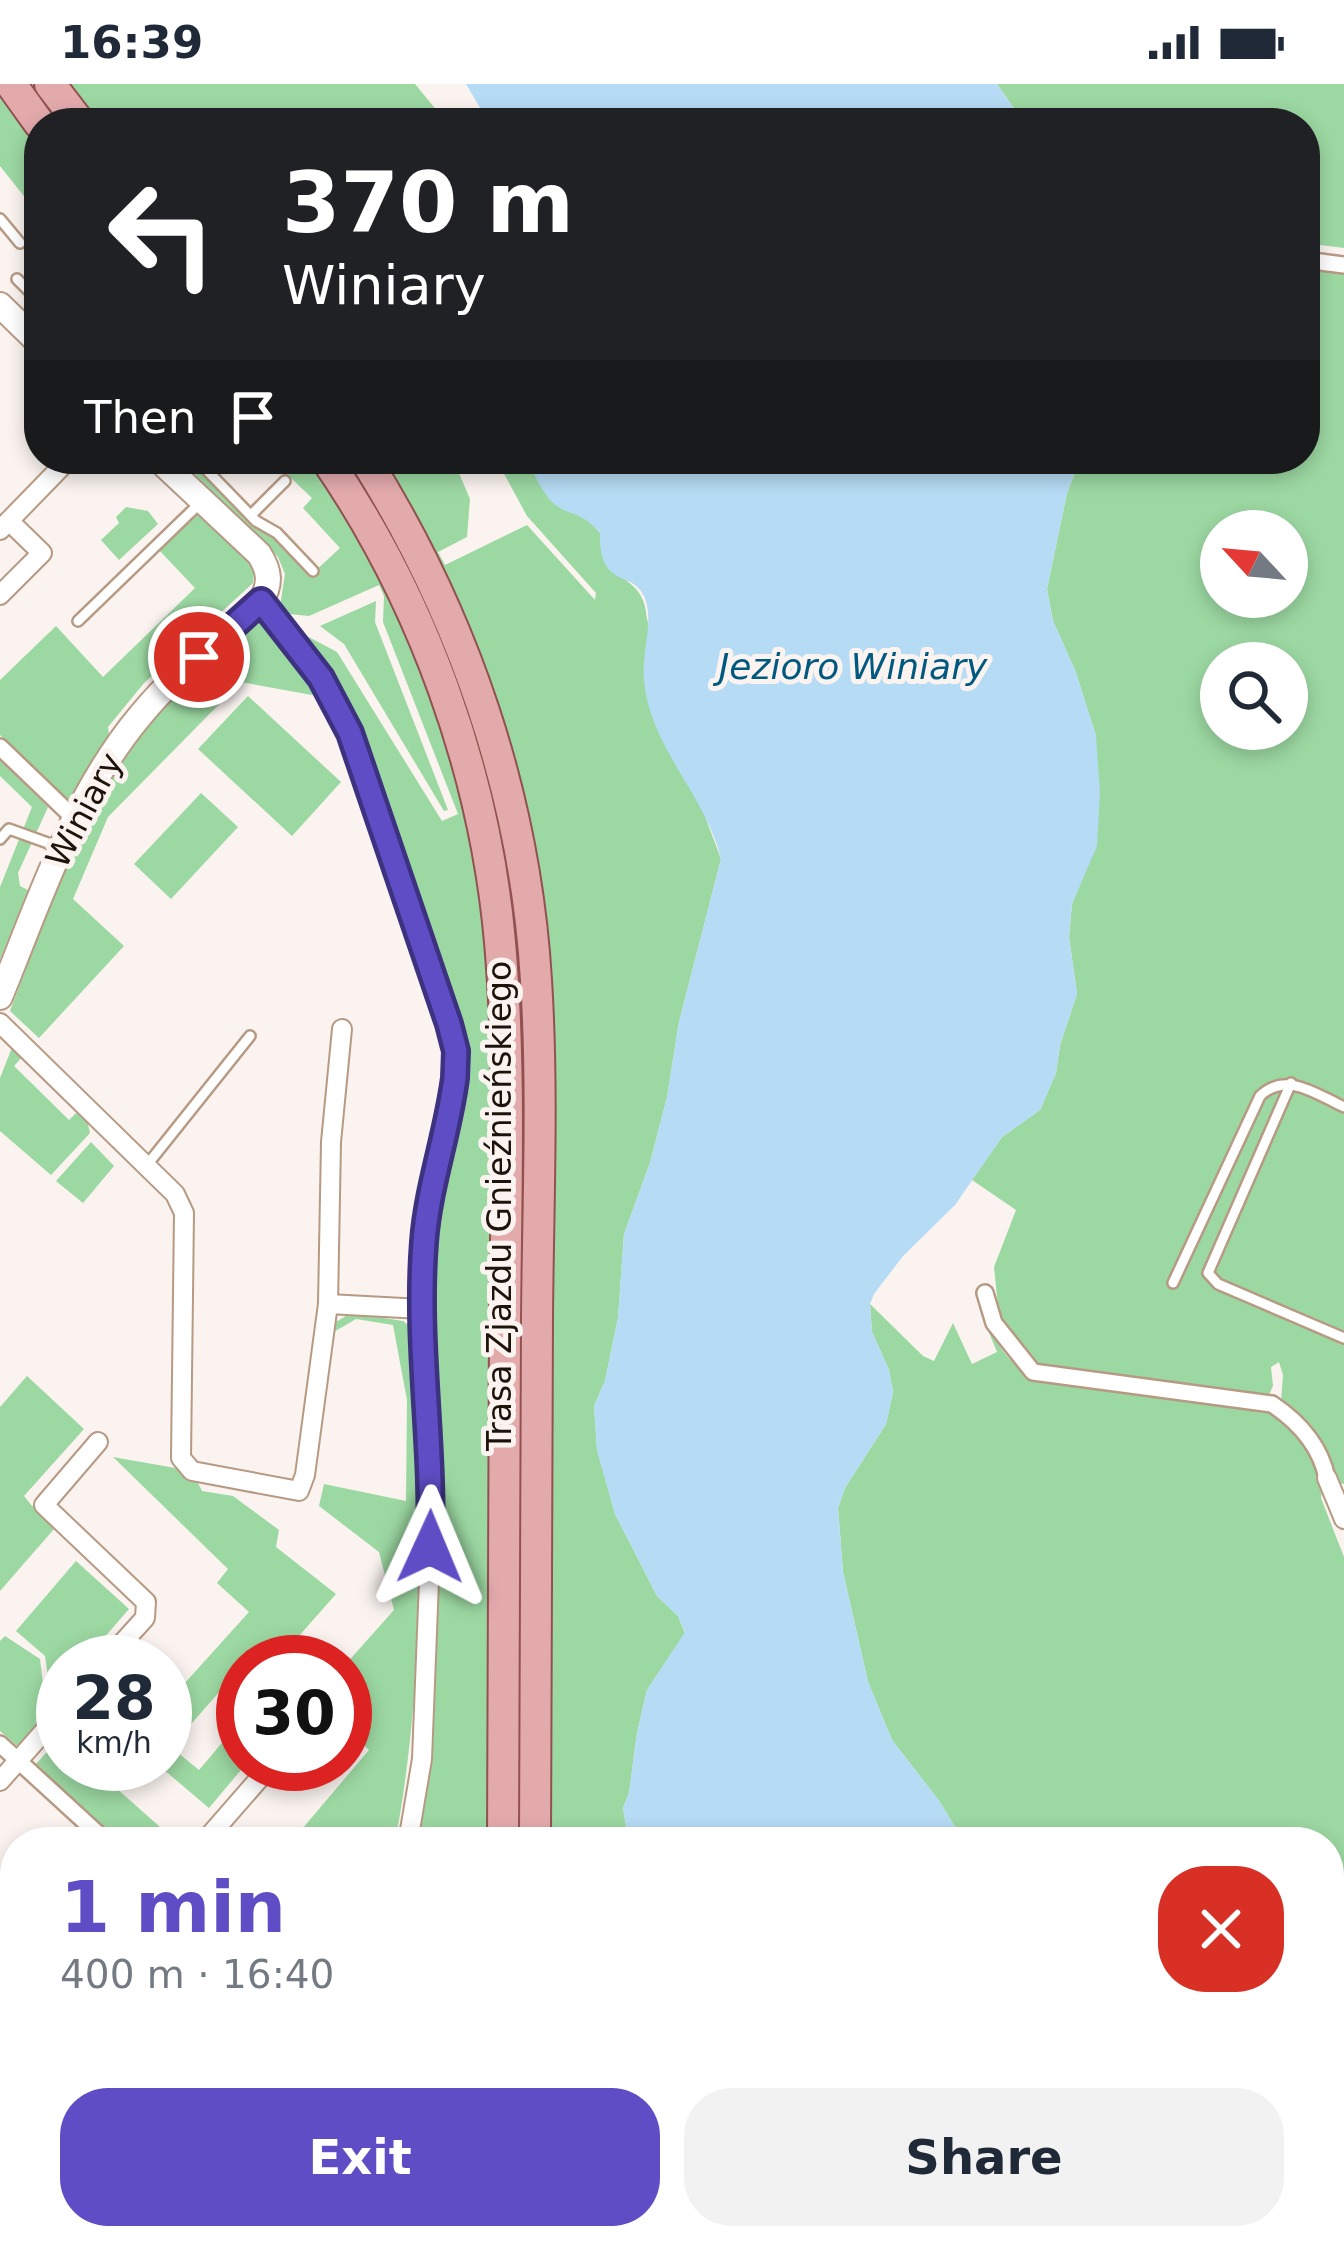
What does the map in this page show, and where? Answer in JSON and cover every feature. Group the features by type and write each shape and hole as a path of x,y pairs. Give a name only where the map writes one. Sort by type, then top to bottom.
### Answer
{"main road":[{"path":"50,84 68,108"},
{"name":"Trasa Zjazdu Gnieźnieńskiego","path":"335,474 393,574 442,687 479,811 495,897 506,1052 503,1827"},
{"name":"Trasa Zjazdu Gnieźnieńskiego","path":"373,474 424,564 467,660 508,794 531,927 538,1073 535,1827"}],"street":[{"path":"0,305 24,328"},
{"path":"0,595 42,553 4,525 54,474"},
{"path":"174,474 266,563 268,589 261,601 321,678 350,733 456,1051 452,1103 424,1240 422,1310 432,1505 422,1760 411,1827"},
{"name":"Winiary","path":"0,997 61,848 116,747 140,715 261,601"},
{"path":"0,747 76,820"},
{"path":"0,1023 175,1194 184,1213 181,1458 192,1471 299,1491 328,1304 331,1142 342,1029"},
{"path":"985,1293 994,1323 1033,1372 1272,1404 1303,1427 1324,1462 1344,1520"},
{"path":"328,1304 422,1310"},
{"path":"98,1442 44,1504 146,1602 145,1618 130,1635"},
{"path":"0,1781 36,1741"},
{"path":"0,1744 90,1827"},
{"path":"217,1827 248,1791"}],"lane":[{"path":"0,219 20,243"},
{"path":"16,279 24,287"},
{"path":"210,474 313,571"},
{"path":"250,515 285,481"},
{"path":"78,621 202,501"},
{"path":"0,839 9,830 61,848"},
{"path":"147,1166 250,1036"},
{"path":"1173,1282 1260,1096 1276,1084 1291,1083 1344,1107"},
{"path":"1291,1083 1208,1274 1218,1284 1344,1338"}],"green space":[{"path":"66,84 415,84 435,108 86,108"},
{"path":"997,84 1344,84 1344,248 1320,245 1320,108 1014,108"},
{"path":"0,91 24,123 24,196 0,166"},
{"path":"1320,256 1344,261 1344,1484 1339,1483 1311,1425 1281,1401 1279,1362 1271,1367 1273,1386 1268,1397 1040,1367 990,1308 998,1306 994,1267 1016,1210 972,1180 1002,1137 1040,1110 1056,1073 1077,994 1069,937 1072,904 1096,846 1096,736 1053,621 1047,589 1074,474 1320,474"},
{"path":"195,474 209,474 313,573 340,548 303,508 312,498 287,474 320,474 366,550 412,646 449,747 475,851 488,943 493,1036 489,1827 420,1827 428,1785 435,1644 428,1316 431,1242 462,1079 356,731 286,625 337,652 442,821 458,814 383,622 384,596 379,585 309,616 279,613 285,574 278,557"},
{"path":"387,474 459,474 470,499 467,537 438,552 445,565 527,525 595,600 596,593 527,516 504,474 538,474 562,509 584,515 600,533 606,562 644,603 721,859 679,1022 650,1163 624,1234 618,1318 605,1381 594,1406 597,1449 615,1514 657,1596 678,1616 685,1633 647,1690 623,1808 626,1827 543,1827 525,808 484,671 426,542"},
{"path":"126,507 148,511 158,524 119,560 101,540 119,523 116,517"},
{"path":"195,514 207,519 254,564 253,583 144,683 108,727 109,735 67,802 0,735 0,680 56,626 103,677 195,588 159,550"},
{"path":"376,601 375,622 448,810 444,811 344,644 320,626"},
{"path":"262,621 323,697 241,682 108,817 73,899 124,946 39,1038 10,1011 67,864 107,779 168,702 242,632"},
{"path":"248,696 341,782 292,836 198,749"},
{"path":"0,760 48,807 18,873 20,886 28,890 0,959 0,887 32,807 0,776"},
{"path":"201,793 238,827 171,899 134,864"},
{"path":"13,1045 24,1055 14,1066 69,1120 76,1113 87,1120 90,1133 51,1175 0,1131 0,1078"},
{"path":"91,1142 114,1166 83,1203 56,1181"},
{"path":"870,1304 934,1361 953,1323 972,1364 997,1352 980,1311 1009,1358 1036,1378 1261,1406 1305,1442 1324,1479 1321,1498 1344,1557 1344,1827 955,1827 892,1740 868,1682 843,1572 838,1508 845,1488 886,1424 893,1392 872,1332"},
{"path":"351,1313 403,1321 412,1328 419,1586 412,1716 397,1827 304,1827 334,1791 372,1791 372,1635 394,1610 379,1552 319,1506 324,1484 406,1501 407,1400 393,1325 356,1319 332,1333 334,1323"},
{"path":"27,1376 84,1429 24,1496 32,1506 44,1505 61,1521 0,1591 0,1407"},
{"path":"113,1457 192,1471 202,1491 233,1496 279,1530 276,1547 336,1594 300,1635 228,1635 249,1612 217,1583 228,1569"},
{"path":"76,1561 129,1609 106,1635 36,1635 36,1648 16,1631"},
{"path":"5,1636 36,1656 36,1735 23,1751 0,1731 0,1641"},
{"path":"216,1649 216,1696 192,1723 192,1675"},
{"path":"216,1750 216,1791 223,1791 209,1808 189,1791 192,1764 199,1770"},
{"path":"63,1791 119,1791 160,1827 102,1827"}],"water":[{"path":"466,84 997,84 1014,108 480,108"},
{"name":"Jezioro Winiary","path":"534,474 1074,474 1047,589 1053,621 1096,736 1097,846 1072,904 1069,937 1077,994 1056,1073 1040,1110 1002,1137 955,1205 903,1256 874,1294 872,1332 893,1392 886,1424 845,1488 838,1508 843,1572 868,1682 892,1740 955,1827 626,1827 623,1808 647,1690 685,1632 678,1616 657,1596 615,1514 597,1451 594,1406 605,1381 618,1318 624,1234 650,1163 679,1022 721,859 648,704 644,596 610,571 601,551 600,533 552,502"}],"route":[{"path":"199,657 261,601 321,678 350,733 449,1024 456,1051 455,1078 424,1240 430,1547"}]}
